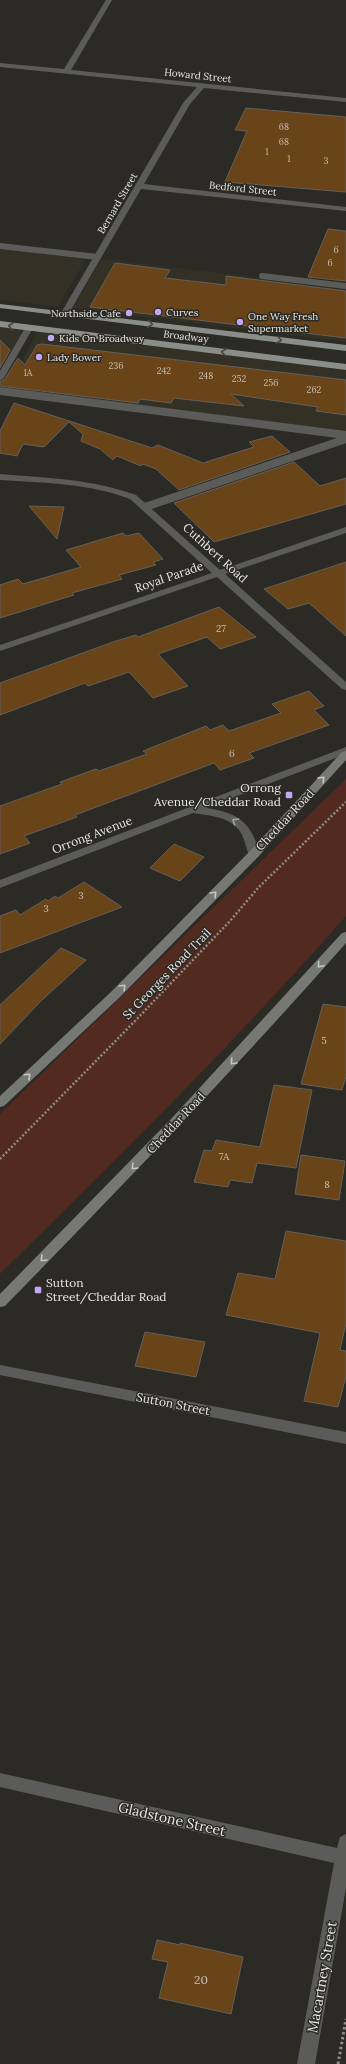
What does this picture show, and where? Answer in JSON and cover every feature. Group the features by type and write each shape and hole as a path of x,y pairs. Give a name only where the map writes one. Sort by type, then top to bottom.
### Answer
{"main road":[{"name":"Broadway","path":"0,306 346,348"},
{"path":"29,328 39,310"},
{"path":"56,331 65,313"},
{"name":"Broadway","path":"0,324 346,367"},
{"name":"Cheddar Road","path":"0,1103 116,994 254,854 346,754"},
{"name":"Cheddar Road","path":"0,1302 156,1145 279,1013 346,936"}],"street":[{"path":"66,72 109,0"},
{"name":"Howard Street","path":"0,62 47,70"},
{"name":"Howard Street","path":"0,65 346,100"},
{"name":"Bernard Street","path":"65,313 187,103 192,84"},
{"name":"Bernard Street","path":"187,103 198,93 202,85"},
{"name":"Bedford Street","path":"138,186 346,209"},
{"path":"0,378 29,328"},
{"name":"Cuthbert Road","path":"0,471 46,480 113,489 133,497 346,687"},
{"name":"Cuthbert Road","path":"0,477 46,480"},
{"name":"Royal Parade","path":"0,648 346,530"},
{"name":"Orrong Avenue","path":"0,884 346,750"},
{"name":"Orrong Avenue","path":"194,810 226,815 237,822 248,834 254,854"},
{"name":"Sutton Street","path":"0,1370 346,1438"},
{"name":"Gladstone Street","path":"0,1780 345,1850"},
{"name":"Macartney Street","path":"306,2064 345,1850"}],"lane":[{"path":"0,246 98,257"},
{"path":"262,276 346,286"},
{"path":"0,392 313,440 346,439"},
{"path":"145,507 313,440 346,435"}],"path":[{"name":"St Georges Road Trail","path":"0,1159 135,1021 230,921 258,888 346,802"},
{"path":"338,2064 346,2019"}],"shaded area":[{"path":"0,247 87,257 58,307 0,300"},
{"path":"101,259 346,288 346,342 73,308"},
{"path":"0,325 29,328 0,375"},
{"path":"39,329 346,371 346,435 5,392"},
{"path":"346,779 346,916 219,1054 0,1274 0,1114"}],"building":[{"path":"246,108 346,117 346,192 225,182 247,131 235,130"},
{"path":"328,229 346,231 346,281 308,277"},
{"path":"115,263 170,270 165,278 226,285 226,276 346,291 346,338 90,307"},
{"path":"0,340 10,350 0,368"},
{"path":"42,344 346,380 346,415 316,411 318,407 231,394 244,406 174,398 171,403 140,399 138,403 0,386 0,382 5,379 18,358 25,365 37,345"},
{"path":"14,403 152,448 158,445 203,463 254,447 249,442 272,436 290,452 179,490 156,469 143,464 141,466 117,456 113,460 100,449 81,441 83,434 69,422 44,447 23,444 17,456 0,453 0,431"},
{"path":"294,462 320,486 346,478 346,504 214,542 174,503"},
{"path":"29,506 64,507 57,539"},
{"path":"123,533 126,536 139,533 163,559 153,562 156,565 119,575 122,579 72,593 74,595 0,618 0,585 18,579 23,584 81,567 66,550"},
{"path":"346,562 346,636 309,603 288,609 264,589"},
{"path":"219,607 256,637 220,649 207,637 158,654 188,686 153,698 129,672 88,686 85,683 0,715 0,683 113,642 136,635 138,637"},
{"path":"309,691 324,706 314,710 329,725 249,753 254,758 220,770 214,763 75,815 77,817 24,836 30,843 0,854 0,806 62,784 60,782 96,769 99,771 147,754 143,751 206,726 210,730 223,725 229,731 281,713 272,704"},
{"path":"174,844 204,857 180,881 150,868"},
{"path":"84,882 122,907 0,953 0,916 16,910 20,915 46,899 48,901 55,896 58,898"},
{"path":"61,948 86,960 42,1000 0,1044 0,1005"},
{"path":"323,1004 346,1007 346,1076 342,1090 301,1084"},
{"path":"274,1085 312,1090 296,1168 257,1163 252,1183 230,1180 228,1187 194,1182 204,1150 212,1151 216,1140 260,1147"},
{"path":"301,1155 345,1161 339,1200 295,1194"},
{"path":"286,1231 346,1241 346,1323 340,1350 346,1351 346,1376 338,1407 304,1401 320,1333 226,1315 238,1273 275,1279"},
{"path":"145,1332 205,1342 196,1377 135,1366"},
{"path":"157,1940 180,1945 180,1943 243,1957 231,2014 159,1998 168,1962 152,1959"}],"place":[{"name":"Curves","path":"158,312"},
{"name":"Northside Cafe","path":"129,313"},
{"name":"One Way Fresh Supermarket","path":"240,322"},
{"name":"Kids On Broadway","path":"51,338"},
{"name":"Lady Bower","path":"39,357"},
{"name":"Orrong Avenue/Cheddar Road","path":"289,795"},
{"name":"Sutton Street/Cheddar Road","path":"38,1290"}]}
